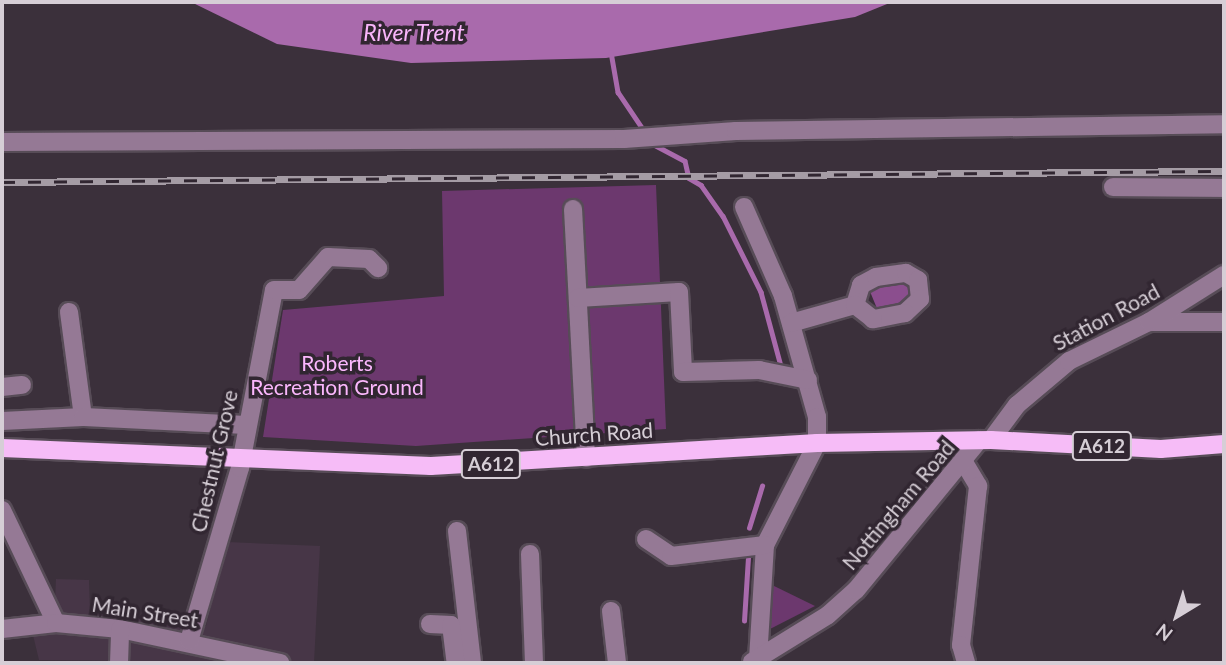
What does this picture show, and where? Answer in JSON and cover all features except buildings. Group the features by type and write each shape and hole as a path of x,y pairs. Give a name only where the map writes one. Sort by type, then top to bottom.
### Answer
{"main road":[{"name":"Church Road","path":"2,448 242,456 431,467 817,443 985,440"},
{"name":"A612","path":"985,440 1161,449 1224,444"}],"street":[{"path":"2,142 636,138 656,135 1224,124"},
{"path":"1113,187 1224,188"},
{"path":"744,207 791,323 808,380 817,443 765,545 754,661"},
{"path":"573,209 586,458"},
{"name":"Chestnut Grove","path":"188,641 242,456 275,290 299,290 328,257 369,259 378,268"},
{"name":"Station Road","path":"985,440 1017,405 1069,360 1149,322 1224,275"},
{"path":"578,299 680,292 683,372 759,370 808,380"},
{"path":"791,323 855,305"},
{"path":"69,312 83,417"},
{"path":"1149,322 1224,322"},
{"path":"2,387 22,385"},
{"path":"2,421 83,417 247,425"},
{"name":"Nottingham Road","path":"754,661 828,615 856,590 985,440"},
{"path":"965,464 978,486 961,645 966,663"},
{"path":"2,509 56,623"},
{"path":"457,531 472,663"},
{"path":"646,539 671,556 765,545"},
{"path":"530,554 534,663"},
{"path":"611,611 617,663"},
{"name":"Main Street","path":"2,629 56,623 120,629 188,641 209,655 280,663"},
{"path":"430,624 451,625 456,663"},
{"path":"119,663 120,629"}],"shaded area":[{"path":"898,276 913,283 916,296 878,311 869,289"},
{"path":"227,542 320,546 314,663 39,660 32,631 55,601 56,579 89,580 90,612 206,626"}],"green space":[{"name":"Roberts Recreation Ground","path":"656,185 666,429 416,446 263,437 283,310 444,296 442,191"},
{"path":"770,584 815,606 770,629"}],"water":[{"name":"River Trent","path":"191,2 892,2 855,17 606,58 411,63 277,44"}],"waterway":[{"path":"611,52 618,92 645,132"},
{"path":"651,143 685,161 689,178 701,185 723,216 761,292 781,366"},
{"path":"749,528 762,486"},
{"path":"744,621 748,558"}],"railway":[{"path":"2,182 1224,171"}]}
